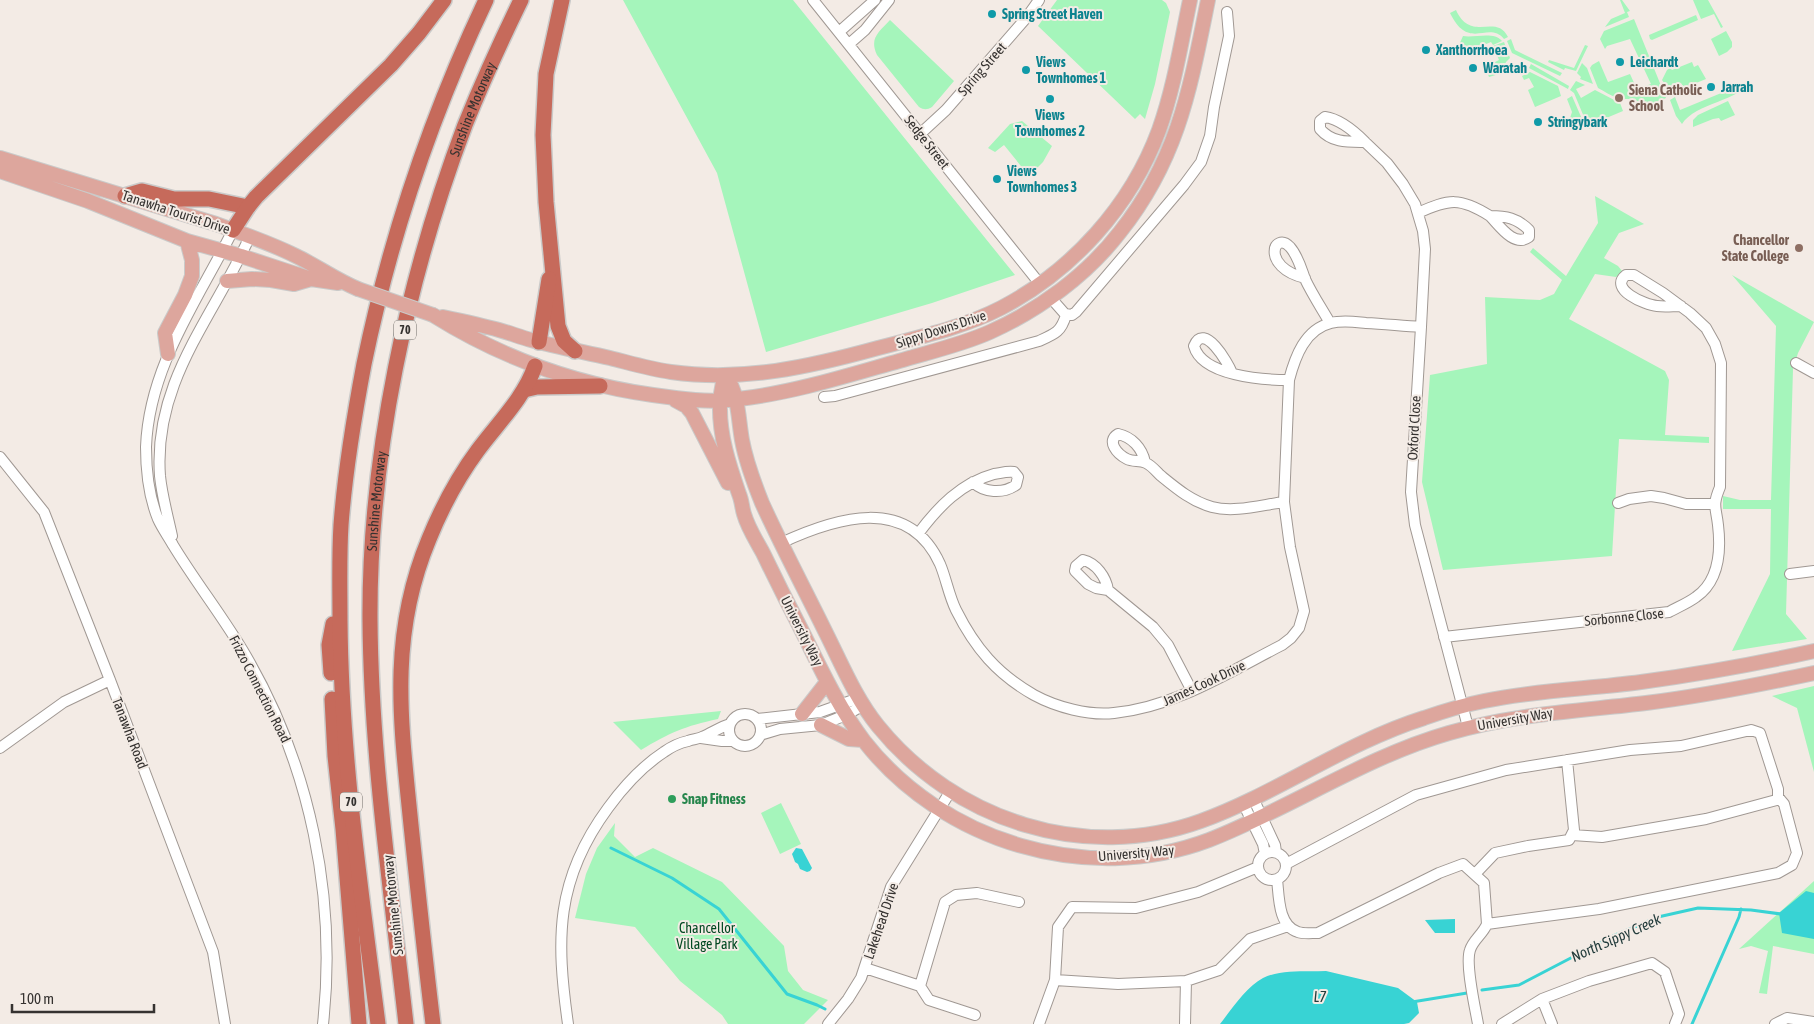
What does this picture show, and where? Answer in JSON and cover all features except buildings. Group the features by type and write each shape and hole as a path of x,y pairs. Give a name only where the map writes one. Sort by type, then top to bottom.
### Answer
{"highway":[{"path":"233,230 248,207 303,150 391,65 444,0"},
{"name":"Sunshine Motorway","path":"378,1024 357,865 340,674 341,526 347,467 357,400 374,315 415,172 464,47 486,0"},
{"name":"Sunshine Motorway","path":"406,1024 375,744 371,610 375,509 386,423 398,358 433,220 466,123 521,0"},
{"path":"562,0 546,74 543,169 560,332 564,341 575,350"},
{"path":"124,196 142,191 174,199 209,199 248,207"},
{"path":"539,342 552,260"},
{"path":"433,1024 423,943 400,702 404,628 419,564 449,496 478,450 524,390 535,366"},
{"path":"524,390 537,387 600,386"},
{"path":"340,578 329,645 336,756 359,1024"}],"main road":[{"name":"Sippy Downs Drive","path":"539,342 670,372 725,376 750,375 812,366 924,336 956,326 1000,308 1040,284 1080,251 1099,232 1126,195 1140,172 1166,111 1190,0"},
{"name":"Sippy Downs Drive","path":"535,366 600,386 663,397 701,401 736,400 788,391 950,346 990,332 1030,311 1082,272 1111,244 1155,180 1175,138 1183,114 1208,0"},
{"name":"Tanawha Tourist Drive","path":"0,158 250,236 309,262 344,283 433,315 484,326 539,342"},
{"name":"Tanawha Tourist Drive","path":"0,171 88,201 187,241 311,279 344,283"},
{"path":"168,354 166,333 185,295 192,276 192,260 187,241"},
{"path":"227,281 252,279 294,284 311,279"},
{"path":"1040,284 1050,297"},
{"name":"Tanawha Tourist Drive","path":"433,315 469,337 535,366"},
{"path":"535,366 539,342"},
{"name":"University Way","path":"725,376 732,384 751,475 762,503 862,702 876,724 905,756 950,792 988,812 1036,829 1088,837 1129,836 1171,830 1202,820 1248,800 1375,737 1420,719 1462,706 1506,697 1703,673 1814,651"},
{"name":"University Way","path":"725,376 720,401 720,423 726,454 745,518 827,682 843,710 863,740 908,788 963,824 1012,844 1056,854 1096,857 1155,854 1180,849 1205,841 1257,818 1385,756 1439,736 1468,728 1538,714 1685,697 1814,673"},
{"path":"663,397 684,404 692,413 745,518"},
{"path":"763,553 781,543"},
{"path":"802,714 827,682"},
{"path":"821,724 849,739 863,740"}],"street":[{"name":"Sedge Street","path":"813,0 1040,284"},
{"path":"839,32 875,0"},
{"path":"849,44 865,30 889,0"},
{"name":"Spring Street","path":"920,134 946,110 1027,17 1039,0"},
{"path":"1050,297 1060,312 1066,315 1073,315 1077,312 1184,185 1201,162 1210,136 1229,36 1227,12"},
{"name":"Oxford Close","path":"1365,142 1394,171 1409,194 1418,213 1425,249 1411,492 1415,525 1468,728"},
{"path":"1418,213 1448,202 1462,202 1473,205 1490,216"},
{"name":"Frizzo Connection Road","path":"233,230 168,354 159,377 152,402 147,432 146,466 150,492 158,519 247,658 274,712 302,787 312,825 323,890 327,969 323,1024"},
{"name":"Frizzo Connection Road","path":"175,547 160,477 160,449 168,400 177,375 193,342 241,256 250,236"},
{"name":"Sorbonne Close","path":"1444,636 1669,612 1698,596 1709,584 1715,571 1719,546 1714,504 1720,488 1721,363 1712,336 1699,320 1681,306 1634,275 1626,275 1621,280 1620,284 1624,291 1648,304 1656,306 1681,306"},
{"path":"1305,278 1330,323 1345,322 1421,327"},
{"path":"824,397 835,396 1039,341 1059,331 1066,315"},
{"name":"James Cook Drive","path":"781,543 810,530 858,518 892,519 918,534 929,546 940,563 955,608 972,639 990,663 1017,685 1047,702 1079,711 1113,713 1155,705 1192,691 1282,645 1299,628 1304,611 1303,601 1290,547 1284,502 1289,380 1294,361 1304,342 1319,329 1330,323"},
{"path":"1796,363 1814,373"},
{"path":"1232,373 1257,379 1289,380"},
{"name":"Tanawha Road","path":"0,456 44,512 213,952 225,1024"},
{"path":"1145,462 1196,502 1214,508 1230,509 1284,502"},
{"path":"918,534 933,513 953,495 974,482"},
{"path":"1618,503 1651,496 1686,504 1714,504"},
{"path":"1790,574 1814,572"},
{"path":"1108,590 1162,636 1192,691"},
{"path":"0,748 64,702 110,680"},
{"path":"760,735 780,729 821,724 843,710 862,702"},
{"path":"756,718 843,710"},
{"path":"701,738 716,741 733,741 740,745 748,745 758,740 760,735 760,726 756,718 750,714 742,714 734,718 730,724 729,733 733,741"},
{"path":"568,1024 562,961 562,920 567,892 581,849 607,809 641,769 662,753 679,744 701,738 730,724"},
{"path":"1286,864 1416,795 1506,770 1630,750 1681,746 1751,730 1760,733 1778,789 1778,796 1784,804 1797,853 1792,865 1778,873 1599,909 1487,924"},
{"path":"1474,874 1495,853 1569,840 1574,830 1567,760"},
{"name":"Lakehead Drive","path":"828,1024 848,999 865,968 891,887 950,792"},
{"path":"1572,835 1602,837 1706,819 1780,799"},
{"path":"1248,800 1257,818 1275,845 1271,853 1259,861 1258,867 1263,877 1272,880 1284,874 1286,864 1284,858 1271,853"},
{"path":"1277,879 1282,913 1288,926 1298,932 1318,933 1438,873 1463,864 1484,883 1487,924 1470,950 1469,968 1478,1024"},
{"path":"1039,1024 1055,980 1058,927 1072,906 1136,908 1198,892 1258,867"},
{"path":"920,986 945,902 956,895 977,893 1019,902"},
{"path":"1055,980 1118,984 1186,982 1219,970 1250,939 1288,926"},
{"path":"1502,1024 1542,999 1589,981 1652,963 1665,972 1679,1014 1675,1024"},
{"path":"865,968 920,986 929,1000 974,1015"},
{"path":"1185,1024 1186,982"},
{"path":"1542,999 1552,1024"},
{"path":"1777,1023 1787,1018 1814,1022"}],"green space":[{"path":"623,0 793,0 1015,275 932,303 766,352 717,173"},
{"path":"1057,0 1162,0 1166,3 1170,12 1155,84 1145,119 1140,114 1135,119 1038,26"},
{"path":"1620,0 1630,11 1627,12 1629,17 1605,27 1611,19 1625,13"},
{"path":"1693,0 1708,0 1723,27 1721,28 1714,14 1701,19"},
{"path":"1456,10 1462,20 1469,25 1497,27 1503,30 1508,37 1504,39 1498,34 1491,32 1478,34 1464,31 1457,25 1450,13"},
{"path":"1696,15 1698,20 1652,40 1650,39 1649,35"},
{"path":"1634,19 1666,98 1644,107 1638,101 1618,98 1598,88 1590,68 1599,61 1608,82 1630,74 1635,85 1639,88 1651,84 1630,39 1607,46 1605,49 1600,39 1604,31"},
{"path":"890,20 954,81 930,108 922,109 919,107 877,55 874,44 876,36"},
{"path":"1726,31 1732,42 1732,47 1719,56 1711,39"},
{"path":"1463,36 1494,36 1502,41 1493,45 1491,42 1464,53 1459,45"},
{"path":"1511,39 1515,50 1562,73 1560,76 1512,53 1507,41"},
{"path":"1504,42 1510,58 1506,62 1502,73 1489,77 1485,67 1499,60 1493,46"},
{"path":"1585,45 1588,46 1576,71 1565,68 1564,70 1548,62 1549,60 1574,68"},
{"path":"1692,62 1694,67 1698,65 1706,79 1684,88 1681,83 1676,85 1679,91 1672,94 1662,80 1667,70 1670,68 1672,70"},
{"path":"1582,63 1587,68 1593,84 1580,79 1581,77 1577,73"},
{"path":"1531,64 1569,86 1568,89 1529,68"},
{"path":"1530,72 1558,86 1561,96 1535,107 1528,90 1534,87 1529,78 1524,80 1522,76"},
{"path":"1576,81 1585,85 1576,89 1581,98 1595,90 1620,103 1623,111 1592,124 1593,127 1589,129 1574,93 1570,90"},
{"path":"1748,82 1737,93 1697,111 1682,124 1676,116 1670,100 1675,97 1680,110"},
{"path":"1572,96 1582,119 1573,123 1569,121 1572,112 1567,99"},
{"path":"1728,101 1735,115 1721,121 1719,118 1713,119 1693,127 1693,120 1698,115"},
{"path":"1022,121 1052,146 1043,162 1029,176 1004,145 995,152 988,148 1010,124"},
{"path":"1595,196 1644,224 1619,233 1604,258 1618,266 1622,271 1616,277 1595,274 1569,319 1665,371 1669,380 1665,435 1709,437 1709,443 1619,439 1612,556 1443,570 1422,482 1430,375 1487,364 1485,297 1540,300 1554,294 1562,280 1530,252 1533,248 1566,276 1598,223"},
{"path":"1732,275 1814,322 1798,353 1793,369 1786,614 1807,639 1732,651 1770,574 1771,509 1723,509 1723,496 1740,500 1771,500 1776,326"},
{"path":"1814,686 1814,772 1797,708 1772,696"},
{"path":"721,711 718,719 696,724 678,731 641,750 613,722"},
{"path":"781,803 801,844 780,854 761,813"},
{"name":"Chancellor Village Park","path":"615,823 614,836 635,857 653,848 722,882 784,946 788,971 803,990 828,1000 804,1024 728,1024 722,1015 680,981 635,927 575,918 586,874 597,848"},
{"path":"1814,881 1814,954 1773,946 1767,994 1759,993 1768,951 1751,946 1739,949"}],"water":[{"path":"796,848 802,849 812,868 810,871 807,872 800,869 795,862 792,854"},
{"path":"1806,891 1814,893 1814,939 1782,933 1779,913"},
{"path":"1455,919 1455,933 1435,933 1425,920"},
{"name":"L7","path":"1326,971 1398,988 1417,1002 1419,1013 1409,1023 1404,1024 1220,1024 1245,992 1263,978 1286,972"}],"waterway":[{"path":"611,848 672,878 719,909 787,994 825,1009"},
{"name":"North Sippy Creek","path":"1482,990 1519,985 1613,936 1658,917 1698,908 1751,910 1781,914"},
{"path":"1692,1024 1741,909"},
{"name":"North Sippy Creek","path":"1412,1002 1467,993"}],"place":[{"name":"Spring Street Haven","path":"992,14"},
{"name":"Xanthorrhoea","path":"1426,50"},
{"name":"Leichardt","path":"1620,62"},
{"name":"Waratah","path":"1473,68"},
{"name":"Views Townhomes 1","path":"1026,70"},
{"name":"Jarrah","path":"1711,87"},
{"name":"Siena Catholic School","path":"1619,98"},
{"name":"Views Townhomes 2","path":"1050,99"},
{"name":"Stringybark","path":"1538,122"},
{"name":"Views Townhomes 3","path":"997,179"},
{"name":"Chancellor State College","path":"1799,248"},
{"name":"Snap Fitness","path":"672,799"}]}
